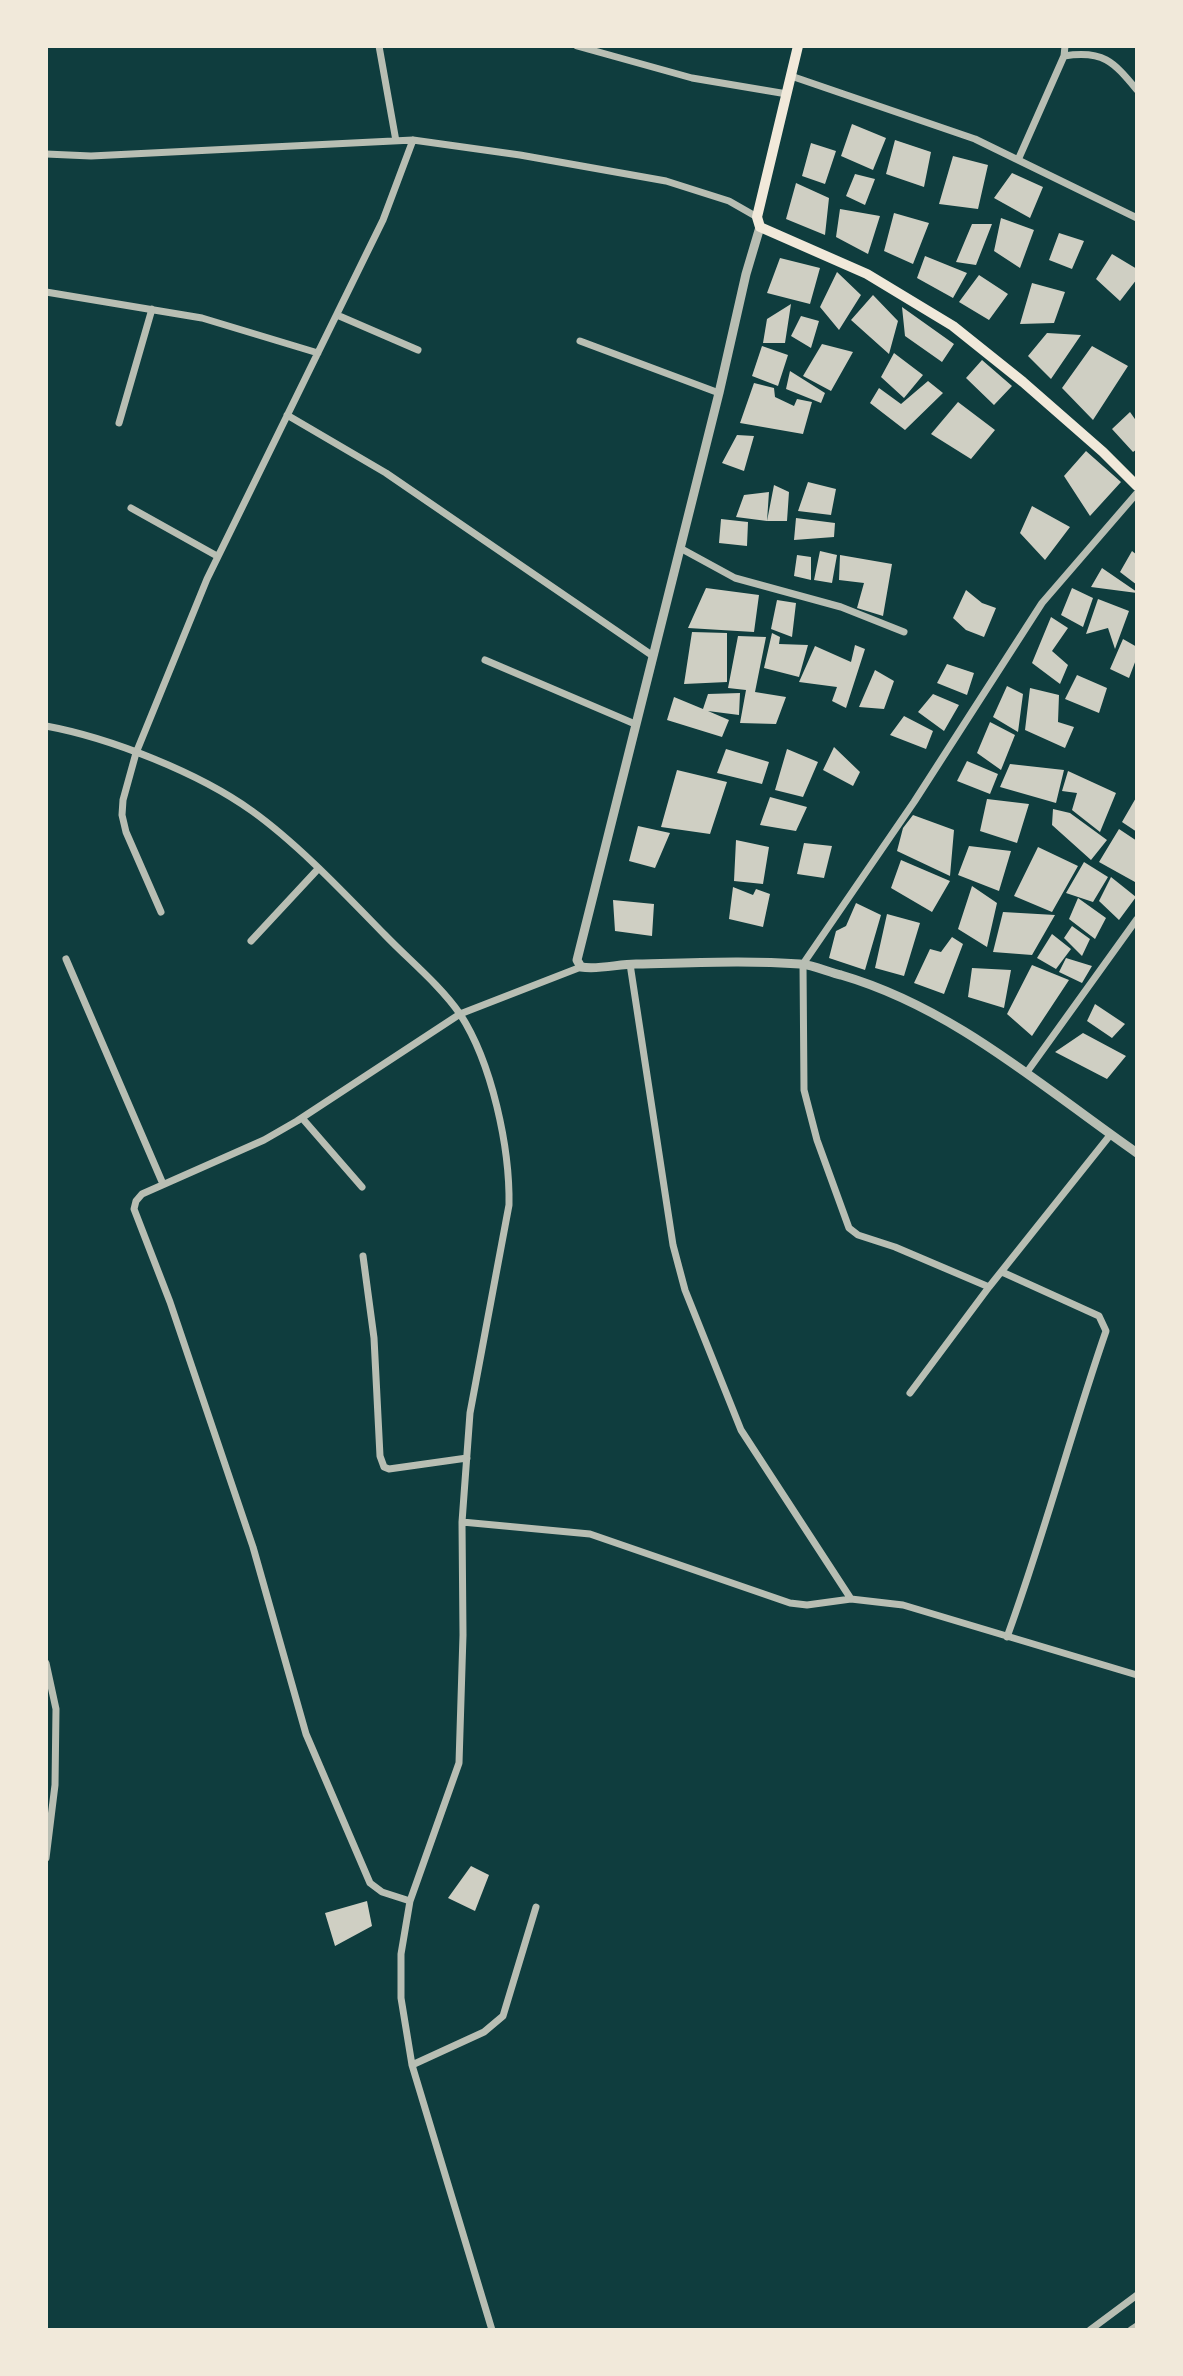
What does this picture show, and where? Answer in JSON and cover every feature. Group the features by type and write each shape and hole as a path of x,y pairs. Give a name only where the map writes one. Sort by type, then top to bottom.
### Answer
{"main road":[{"path":"798,46 758,222 867,274 953,326 1046,402 1137,486"}],"street":[{"path":"379,46 396,141"},
{"path":"577,46 692,78 787,94"},
{"path":"1018,160 1064,56 1065,46"},
{"path":"1064,56 1083,53 1101,56 1117,67 1137,90"},
{"path":"791,76 975,139 1137,218"},
{"path":"161,912 126,832 122,815 136,753 217,556 383,220 413,140"},
{"path":"46,154 91,156 413,140 666,181 729,201 758,222 719,393 579,949 577,960 581,967"},
{"path":"46,292 202,318 318,353"},
{"path":"119,423 152,309"},
{"path":"337,315 418,350"},
{"path":"580,341 719,393"},
{"path":"287,415 386,473 653,656"},
{"path":"989,1287 895,1247 858,1235 849,1228 817,1140 804,1090 803,964 914,802 1042,603 1137,493"},
{"path":"131,508 217,556"},
{"path":"680,548 735,578 841,607 904,632"},
{"path":"485,660 635,724"},
{"path":"46,726 68,730 136,753 201,781 265,821 376,926 460,1014 474,1042 501,1123 509,1171 509,1205 470,1413 462,1522 463,1635 459,1763 410,1901 401,1954 401,1998 412,2065 492,2330"},
{"path":"251,941 318,869"},
{"path":"1027,1072 1137,919"},
{"path":"66,959 163,1184"},
{"path":"630,964 673,1245 685,1290 741,1430 851,1599"},
{"path":"410,1901 382,1892 370,1883 306,1734 253,1547 170,1302 134,1209 142,1194 264,1140 460,1014 581,967 630,964 803,964 868,983 967,1032 1137,1153"},
{"path":"302,1118 362,1187"},
{"path":"910,1393 989,1287 1111,1134"},
{"path":"363,1256 374,1338 380,1456 384,1467 389,1469 467,1458"},
{"path":"1002,1272 1099,1316 1106,1331 1072,1429 1036,1557 1007,1637"},
{"path":"462,1522 590,1534 790,1603 807,1605 851,1599 903,1605 1137,1675"},
{"path":"46,1663 56,1709 55,1785 46,1858"},
{"path":"412,2065 484,2032 503,2016 536,1907"},
{"path":"1090,2330 1137,2295"},
{"path":"1131,2330 1137,2326"}],"building":[{"path":"852,124 886,138 873,170 841,156"},
{"path":"895,140 931,152 924,187 886,174"},
{"path":"811,143 836,151 825,184 802,176"},
{"path":"953,156 988,165 978,209 939,204"},
{"path":"1012,173 1043,187 1030,218 994,198"},
{"path":"855,174 875,179 865,205 846,196"},
{"path":"796,183 829,198 825,235 786,219"},
{"path":"840,209 880,216 868,254 836,237"},
{"path":"894,213 929,223 913,264 884,251"},
{"path":"1001,218 1034,230 1020,268 994,251"},
{"path":"972,224 992,224 976,265 956,262"},
{"path":"1059,233 1084,241 1072,269 1049,260"},
{"path":"1112,254 1137,269 1137,279 1120,301 1096,279"},
{"path":"925,256 967,273 953,298 917,278"},
{"path":"780,258 820,268 810,304 767,293"},
{"path":"837,272 861,295 839,330 820,307"},
{"path":"979,275 1008,294 989,320 959,302"},
{"path":"1032,283 1065,292 1054,323 1020,324"},
{"path":"873,295 898,321 889,354 851,320"},
{"path":"791,304 785,343 763,343 767,319"},
{"path":"902,307 954,344 942,362 905,336"},
{"path":"801,316 819,321 811,348 791,336"},
{"path":"1047,333 1081,335 1051,379 1028,356"},
{"path":"822,344 853,352 831,391 803,376"},
{"path":"762,346 788,355 778,386 752,376"},
{"path":"1092,346 1128,366 1093,420 1062,388"},
{"path":"894,353 923,375 904,398 881,377"},
{"path":"982,360 1012,386 994,405 966,378"},
{"path":"790,371 825,393 821,403 786,389"},
{"path":"928,381 943,393 905,430 870,403 879,388 901,404"},
{"path":"754,383 774,388 775,397 794,406 797,399 812,402 803,434 740,423"},
{"path":"958,402 995,430 971,459 931,434"},
{"path":"1130,412 1137,422 1137,449 1133,452 1112,429"},
{"path":"737,435 754,436 744,471 722,463"},
{"path":"1086,451 1121,482 1090,516 1064,476"},
{"path":"808,482 836,489 831,515 798,511"},
{"path":"774,485 789,492 787,521 767,521"},
{"path":"769,492 767,521 736,517 744,495"},
{"path":"1032,506 1070,527 1045,560 1020,533"},
{"path":"796,518 835,523 834,537 794,540"},
{"path":"721,519 748,522 747,546 719,543"},
{"path":"820,551 837,555 832,583 814,580"},
{"path":"1132,551 1137,555 1137,585 1120,572"},
{"path":"797,555 811,557 811,580 794,576"},
{"path":"840,555 892,564 883,616 857,608 864,583 839,580"},
{"path":"1102,568 1137,592 1137,593 1091,587"},
{"path":"706,588 759,595 754,632 688,628"},
{"path":"1072,588 1093,598 1083,627 1061,615"},
{"path":"966,590 982,603 996,608 984,637 966,630 953,618"},
{"path":"1098,599 1129,611 1115,649 1108,628 1086,634"},
{"path":"777,600 796,603 792,637 771,629"},
{"path":"1051,617 1068,628 1052,651 1068,665 1060,684 1032,663"},
{"path":"692,632 727,633 727,682 684,684"},
{"path":"772,633 780,637 779,644 808,645 799,677 764,668"},
{"path":"738,636 766,637 755,692 786,697 776,724 740,723 746,690 728,688"},
{"path":"1123,639 1137,647 1137,657 1129,678 1110,669"},
{"path":"855,645 865,649 846,708 832,701 837,687 799,682 815,646 851,662"},
{"path":"947,664 974,673 967,695 937,683"},
{"path":"875,670 894,681 884,709 859,707"},
{"path":"1077,675 1107,688 1099,713 1065,699"},
{"path":"1007,686 1023,694 1018,732 993,717"},
{"path":"1030,688 1059,695 1058,722 1074,727 1065,748 1025,730"},
{"path":"740,693 739,715 708,711 729,720 722,737 667,720 674,697 703,709 708,694"},
{"path":"933,694 959,705 944,731 918,712"},
{"path":"904,716 933,731 926,749 890,735"},
{"path":"990,722 1015,735 1001,770 977,753"},
{"path":"834,747 860,772 853,786 823,770"},
{"path":"726,749 769,762 762,784 717,773"},
{"path":"787,749 818,762 803,797 775,790"},
{"path":"967,761 998,774 990,794 957,781"},
{"path":"1010,764 1064,770 1056,803 1000,787"},
{"path":"677,770 727,782 710,834 661,827"},
{"path":"1068,771 1116,793 1100,832 1072,810 1077,793 1062,791"},
{"path":"1137,796 1137,832 1122,822"},
{"path":"770,797 807,807 796,831 760,825"},
{"path":"987,799 1029,804 1017,843 980,831"},
{"path":"1053,809 1070,813 1107,840 1091,860 1052,825"},
{"path":"913,815 954,830 950,876 897,851 903,828"},
{"path":"638,826 670,833 655,868 629,861"},
{"path":"1119,829 1137,841 1135,882 1099,862"},
{"path":"736,840 769,847 763,884 734,881"},
{"path":"804,843 832,846 824,878 797,874"},
{"path":"969,846 1011,851 999,891 958,875"},
{"path":"1038,847 1078,866 1052,912 1014,896"},
{"path":"901,860 950,881 932,912 891,888"},
{"path":"1084,862 1108,877 1093,902 1066,893"},
{"path":"1111,877 1136,897 1119,920 1099,901"},
{"path":"972,886 997,903 987,947 958,929"},
{"path":"733,887 753,895 756,889 770,894 763,927 729,919"},
{"path":"1078,898 1106,918 1095,939 1069,919"},
{"path":"613,900 654,904 652,936 615,931"},
{"path":"856,903 881,915 865,970 829,958 836,931 846,926"},
{"path":"1003,912 1055,915 1032,955 993,952"},
{"path":"887,914 920,923 904,976 875,968"},
{"path":"1072,926 1090,939 1082,956 1064,938"},
{"path":"1052,934 1071,949 1056,969 1037,958"},
{"path":"952,937 963,944 944,994 914,983 930,949 941,952"},
{"path":"1066,958 1092,966 1082,983 1059,972"},
{"path":"1032,965 1069,980 1032,1036 1007,1014"},
{"path":"972,968 1011,970 1004,1008 968,997"},
{"path":"1095,1004 1125,1024 1112,1038 1087,1021"},
{"path":"1083,1033 1126,1056 1107,1079 1055,1052"},
{"path":"471,1866 489,1875 475,1911 448,1898"},
{"path":"367,1901 372,1926 335,1946 325,1913"}]}
